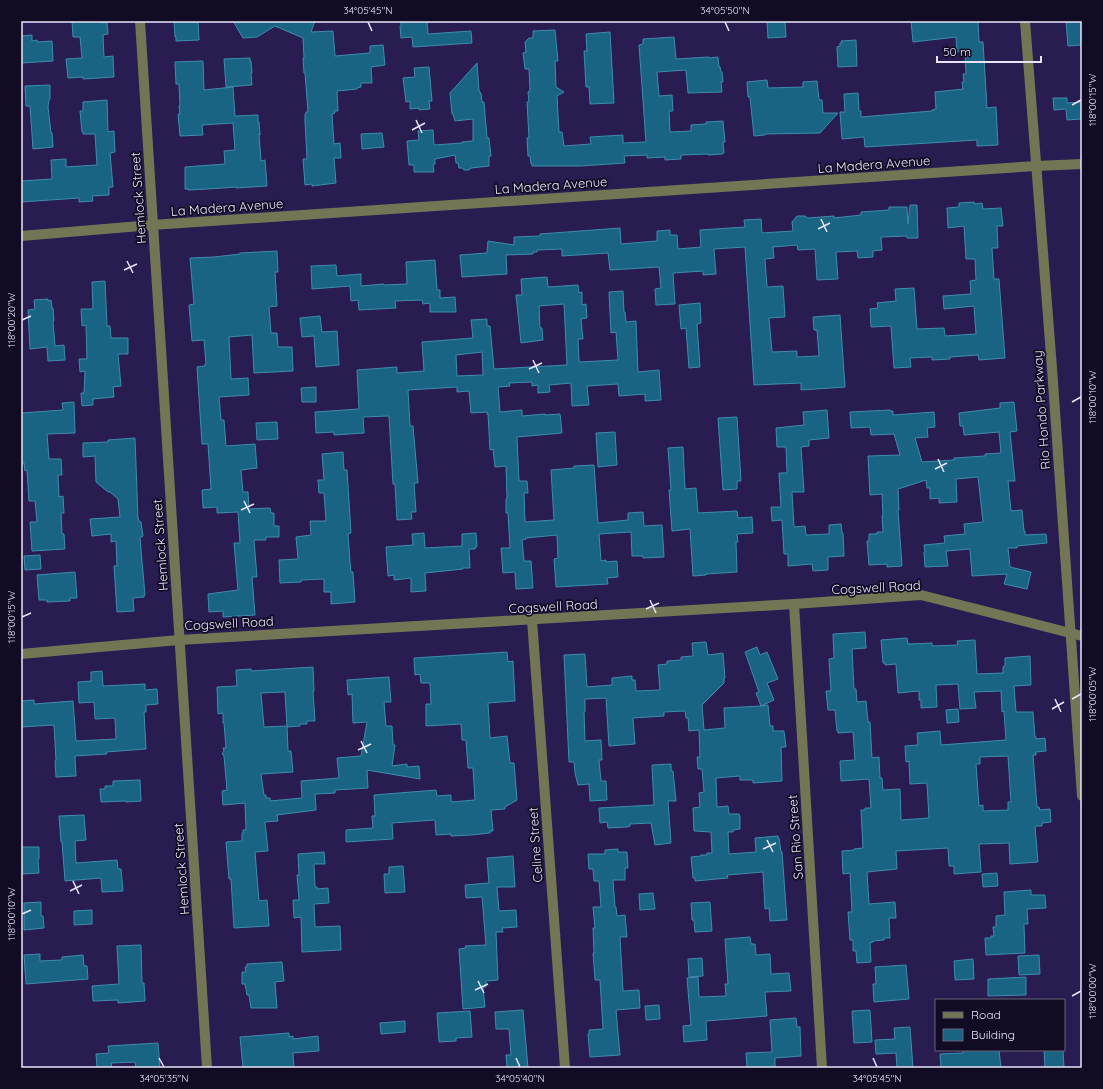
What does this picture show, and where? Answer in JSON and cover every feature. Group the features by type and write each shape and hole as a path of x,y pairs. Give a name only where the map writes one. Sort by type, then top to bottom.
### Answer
{"street":[{"name":"Hemlock Street","path":"140,21 207,1068"},
{"name":"Rio Hondo Parkway","path":"1025,21 1082,796"},
{"name":"La Madera Avenue","path":"21,236 152,225 1082,164"},
{"name":"Cogswell Road","path":"21,654 179,640 532,620 921,595 1082,636"},
{"name":"San Rio Street","path":"794,604 822,1068"},
{"name":"Celine Street","path":"532,620 565,1068"}],"building":[{"path":"72,21 107,22 108,34 103,35 104,57 113,56 114,77 83,79 83,77 68,78 66,59 82,58 80,37 73,37"},
{"path":"174,21 198,21 199,40 176,41"},
{"path":"233,21 315,21 311,32 333,31 335,56 370,53 370,46 383,45 385,65 371,67 372,83 361,83 361,87 357,89 337,91 338,111 334,111 335,113 332,114 334,144 340,143 341,158 334,158 336,183 312,186 312,184 305,185 303,159 307,159 305,114 308,112 304,73 303,38 275,26 257,37 243,38"},
{"path":"401,21 427,21 428,34 471,31 472,43 413,47 412,37 401,38"},
{"path":"767,21 785,21 786,37 768,38"},
{"path":"911,21 978,21 979,42 983,42 987,108 996,107 998,145 977,146 977,140 865,147 864,137 842,139 840,112 845,112 844,94 858,93 859,111 861,111 861,117 932,111 936,109 935,92 963,89 963,74 966,74 965,51 957,52 956,37 913,42"},
{"path":"1066,21 1082,21 1082,45 1068,46"},
{"path":"555,30 558,61 555,61 556,87 564,92 557,96 559,132 562,132 564,146 591,144 590,137 623,135 623,143 646,142 639,45 643,44 643,39 674,37 676,59 718,57 723,82 721,82 722,92 688,93 686,70 657,72 659,96 672,95 673,111 669,111 670,132 691,131 691,125 723,121 725,142 723,142 724,153 708,155 681,155 681,159 665,160 665,157 647,158 647,155 624,156 625,163 580,166 532,166 530,156 528,156 527,138 529,138 527,102 529,102 528,92 530,90 529,69 525,69 523,53 526,52 525,42 529,38 533,38 533,31"},
{"path":"610,32 614,103 590,104 589,87 586,87 584,51 587,51 586,34"},
{"path":"32,35 32,41 52,41 53,61 21,63 21,36"},
{"path":"856,40 857,66 838,67 837,47 840,46 840,43 842,43 841,41"},
{"path":"250,58 252,85 226,87 224,59"},
{"path":"203,61 204,90 233,87 235,116 258,115 261,161 265,160 267,186 185,189 185,167 225,164 224,151 235,150 233,123 202,125 203,135 180,136 178,114 180,114 179,84 176,84 175,62"},
{"path":"477,63 479,91 481,93 482,102 484,102 487,138 489,138 491,156 489,156 489,166 464,170 459,168 458,163 456,163 455,155 435,159 435,164 433,165 434,172 414,172 414,165 409,165 407,141 419,140 418,131 433,130 434,145 473,141 473,119 455,121 452,114 450,93"},
{"path":"429,67 432,101 429,101 430,109 410,109 410,101 406,102 403,78 415,77 414,68"},
{"path":"767,80 768,88 803,87 803,82 817,81 819,100 822,100 823,113 838,113 820,133 765,134 754,136 747,82"},
{"path":"50,85 50,99 48,107 53,147 33,149 30,106 26,106 25,86"},
{"path":"1053,98 1067,98 1067,103 1082,102 1082,119 1067,120 1066,109 1054,110"},
{"path":"107,100 108,132 114,131 115,152 110,153 113,187 109,187 109,195 92,196 93,201 79,202 79,198 21,202 21,181 52,179 51,160 66,159 66,167 97,165 95,134 83,134 80,111 83,111 83,102"},
{"path":"382,133 384,147 362,149 361,134"},
{"path":"974,202 975,204 982,203 983,209 1001,208 1003,226 997,226 998,248 992,248 994,279 999,279 1005,358 979,360 978,355 932,360 932,357 910,358 911,367 894,368 891,326 871,327 870,309 878,308 877,303 896,301 895,289 914,288 917,329 944,328 945,336 976,334 974,306 944,309 943,296 971,294 970,281 976,280 975,259 966,259 964,226 948,228 947,208 959,207 959,203"},
{"path":"910,205 917,205 918,238 907,238 907,236 881,237 882,250 873,251 873,257 858,258 857,251 836,252 838,279 817,280 815,249 798,250 797,245 773,247 774,258 765,259 767,287 783,286 785,317 769,318 772,352 797,351 797,357 819,356 817,330 814,330 813,317 840,315 845,387 801,390 801,383 754,385 745,247 714,249 716,274 703,275 703,271 673,273 675,304 656,305 655,289 661,288 659,267 610,270 608,253 562,256 562,249 537,250 537,252 533,252 533,254 506,255 507,274 462,277 460,255 487,253 488,241 514,245 514,237 540,236 540,234 620,228 621,244 657,241 657,231 670,230 670,235 677,235 678,249 701,247 700,230 745,227 744,220 761,219 762,233 793,231 792,222 797,216 805,216 808,218 834,216 834,218 861,215 861,212 889,210 889,207 907,207 908,224"},
{"path":"277,251 278,272 275,272 277,306 269,307 271,333 277,333 278,347 292,347 293,371 254,373 252,335 229,337 231,379 248,378 249,395 219,397 221,420 224,420 226,446 255,444 257,468 241,470 243,492 248,492 249,509 270,508 271,513 274,513 274,526 279,526 279,537 266,537 266,540 254,540 257,577 252,577 255,615 223,617 223,611 209,612 208,594 238,590 234,543 240,543 238,512 217,513 217,507 203,508 202,490 211,489 208,444 202,444 197,367 205,366 206,364 204,340 192,341 189,305 194,304 190,258"},
{"path":"435,260 437,290 440,290 440,298 455,297 456,312 430,312 430,303 423,304 422,300 395,301 396,308 359,310 358,300 351,301 350,286 312,289 311,266 336,265 337,276 361,274 361,286 407,284 406,262"},
{"path":"547,277 548,287 578,285 579,293 582,292 582,305 586,304 587,318 581,319 583,339 578,339 579,362 618,360 616,332 611,333 609,292 623,291 626,322 636,321 638,372 659,370 661,400 645,401 645,394 619,396 618,384 587,386 589,405 572,406 571,383 549,385 550,392 538,393 538,385 532,386 532,382 509,383 510,386 498,387 500,412 522,410 522,416 560,414 562,433 517,437 519,481 527,481 528,493 524,493 525,522 554,520 551,470 574,468 574,466 594,465 598,523 628,520 628,513 643,512 644,526 662,525 664,557 643,558 643,556 632,556 631,532 599,534 601,561 617,561 618,577 607,578 608,584 556,587 554,559 558,558 557,535 526,538 522,540 524,561 531,561 533,588 516,589 515,572 503,573 501,548 510,548 508,513 506,513 506,466 495,467 493,449 490,450 488,414 487,412 471,413 469,391 457,392 457,387 408,390 410,426 413,426 418,483 414,483 416,512 411,512 412,519 397,520 395,484 393,484 389,416 363,417 364,433 334,435 334,432 316,433 315,412 359,409 357,370 397,367 397,373 424,371 422,342 473,338 471,320 487,319 487,326 490,326 494,369 567,365 564,304 539,306 540,328 542,328 543,340 521,343 516,295 522,295 521,279","holes":["482,352 483,375 457,376 456,355"]},
{"path":"105,281 107,326 110,326 111,338 128,338 128,354 118,354 121,386 113,387 114,397 93,399 93,405 82,406 81,393 84,393 85,371 80,372 79,359 87,359 86,325 82,326 81,309 93,309 92,282"},
{"path":"48,299 48,301 51,300 53,308 55,346 64,345 65,360 48,361 47,347 30,349 28,310 35,309 34,300"},
{"path":"700,303 701,323 697,324 700,367 689,368 686,328 681,329 679,305"},
{"path":"320,316 322,332 337,331 339,365 316,367 314,336 302,337 300,318"},
{"path":"316,387 316,402 302,402 301,388"},
{"path":"74,402 75,433 47,434 49,459 61,459 62,475 58,475 59,497 63,496 64,513 61,513 62,534 64,534 65,549 32,551 30,522 37,522 35,501 29,501 27,470 25,471 24,463 21,463 21,413 63,410 62,403"},
{"path":"1014,402 1017,431 1010,432 1015,481 1008,481 1011,511 1022,510 1025,535 1046,534 1047,543 1008,548 1010,567 1031,572 1027,589 1004,584 1007,574 972,576 970,549 946,551 948,566 925,567 924,545 945,543 944,536 965,534 964,524 983,522 978,477 956,479 957,502 939,503 939,498 930,499 930,488 927,488 926,480 898,489 902,566 887,567 887,564 869,565 867,541 869,541 869,534 883,532 883,516 882,494 870,495 868,456 900,455 894,434 871,435 870,427 851,428 850,412 890,410 893,411 893,415 934,412 935,427 927,428 928,437 915,438 922,462 954,460 954,458 985,456 985,454 1001,453 999,432 964,435 963,426 960,426 959,413 1000,408 1000,403"},
{"path":"827,410 829,438 809,440 809,446 801,447 804,492 792,492 794,527 805,526 806,535 829,534 829,525 841,524 844,556 828,557 828,570 813,571 812,564 788,566 788,554 784,554 782,520 772,521 771,507 781,507 779,473 787,473 786,447 777,447 776,428 804,425 803,412"},
{"path":"737,417 741,481 737,481 737,489 723,490 718,418"},
{"path":"277,422 278,439 257,440 256,423"},
{"path":"615,432 617,465 598,467 596,433"},
{"path":"135,438 138,518 141,522 143,536 140,538 145,595 144,597 133,598 134,611 117,612 114,566 117,566 116,541 111,542 111,534 92,536 90,519 120,517 118,499 96,482 95,456 83,457 83,443 108,442 108,440"},
{"path":"683,447 685,489 696,488 698,513 737,511 738,518 752,517 753,533 737,534 737,572 693,576 690,529 672,531 668,448"},
{"path":"343,452 344,470 347,470 351,533 348,534 355,602 331,604 331,592 324,592 324,579 280,583 279,560 298,559 296,537 311,535 310,521 326,521 324,493 319,493 318,480 324,480 322,454"},
{"path":"424,533 425,548 462,546 462,534 476,533 477,547 475,547 475,549 469,549 470,568 425,573 426,591 411,592 411,578 394,580 394,575 388,576 386,547 413,545 412,534"},
{"path":"40,555 41,569 25,570 24,556"},
{"path":"75,572 77,598 70,598 70,601 47,602 47,600 39,600 37,575"},
{"path":"865,632 866,648 852,649 854,689 856,689 857,702 866,701 868,722 870,722 872,758 879,757 880,778 882,778 883,790 900,789 901,820 929,818 927,783 910,784 909,761 906,762 905,746 918,745 917,733 940,731 941,745 1006,740 1004,711 1002,712 1001,691 974,692 976,708 960,709 958,684 936,685 937,707 921,708 919,691 898,693 896,664 885,665 885,663 883,663 881,640 907,638 908,644 932,643 932,646 958,645 957,641 975,640 977,674 1003,673 1005,658 1030,656 1031,685 1014,686 1016,712 1033,712 1035,737 1036,739 1045,738 1046,751 1036,752 1036,755 1033,755 1037,807 1039,807 1040,810 1050,809 1051,822 1042,823 1042,826 1035,826 1038,862 1010,864 1009,843 979,844 981,872 954,874 954,866 949,866 948,848 896,851 897,869 867,872 869,904 895,902 896,918 889,918 890,938 884,938 884,940 873,941 870,943 871,962 857,963 856,951 853,951 853,940 850,940 848,912 852,912 850,873 843,874 842,851 863,848 861,810 871,808 869,779 841,781 840,761 855,760 853,732 838,733 835,710 828,710 826,691 831,691 829,659 834,658 833,634","holes":["1008,756 1011,802 1008,802 1008,810 983,811 983,805 979,806 976,764 980,764 980,757"]},
{"path":"706,642 708,655 723,653 725,678 724,683 702,705 704,730 725,728 724,708 768,705 770,726 773,726 773,731 784,731 786,747 781,747 782,781 753,783 753,780 740,780 740,776 716,778 717,807 728,806 729,814 739,814 740,817 740,829 733,830 733,832 728,832 729,854 756,852 755,838 778,836 779,838 782,852 787,920 770,921 769,908 765,909 763,872 727,875 728,878 695,881 695,878 693,878 691,857 712,853 711,832 694,831 693,808 700,807 699,793 704,792 702,769 698,769 697,757 700,757 699,730 689,731 688,718 686,718 685,711 664,712 664,716 633,718 635,744 609,746 606,698 585,699 585,741 601,740 602,760 599,760 601,781 606,781 607,800 590,801 589,784 578,785 574,762 569,762 564,655 585,654 587,687 612,685 612,678 632,676 632,680 635,680 636,691 660,690 658,665 667,664 667,661 681,660 681,657 693,656 692,643"},
{"path":"757,647 760,655 767,652 778,679 767,683 774,700 761,706 756,693 759,692 745,652"},
{"path":"507,652 508,662 513,661 515,701 488,703 490,738 507,736 510,763 514,763 517,800 505,807 505,809 491,810 493,831 490,831 490,833 471,835 436,835 435,820 392,823 393,839 346,842 346,830 373,828 372,816 375,816 374,795 436,790 437,796 451,795 451,802 475,800 473,768 468,768 466,740 462,740 461,724 426,726 426,704 431,704 430,683 421,683 420,674 415,675 414,658"},
{"path":"313,667 315,721 307,721 307,724 300,724 300,726 287,727 288,751 291,751 293,772 261,774 264,795 266,795 266,798 270,798 270,801 302,798 301,781 339,778 337,758 361,756 367,722 353,723 352,694 348,695 347,680 389,677 391,702 384,702 386,726 392,726 393,745 395,745 392,766 407,764 407,767 419,766 420,779 367,770 368,788 335,790 335,793 315,794 316,810 277,815 278,821 265,822 268,851 255,852 259,901 267,900 269,926 234,928 231,879 229,879 226,842 242,841 243,830 246,830 245,803 223,805 222,791 227,790 224,756 222,754 224,751 223,748 226,748 223,713 218,714 217,687 237,686 236,670 251,669 251,671","holes":["285,692 287,726 264,727 261,693"]},
{"path":"102,671 103,686 145,684 145,690 157,689 158,704 146,705 146,712 144,712 146,749 75,756 76,776 56,777 54,725 21,727 21,701 34,700 34,704 73,701 76,741 116,739 115,718 95,719 94,702 79,703 78,682 91,681 91,672"},
{"path":"958,709 959,722 947,723 946,710"},
{"path":"671,764 676,801 668,801 671,843 655,845 651,823 630,824 630,826 627,827 608,828 607,822 600,823 599,808 654,805 652,765"},
{"path":"140,780 141,801 101,802 100,789 105,789 105,786 113,786 113,781"},
{"path":"84,815 86,840 75,841 76,863 117,860 118,869 121,869 123,891 102,892 101,878 65,881 59,816"},
{"path":"21,847 39,847 39,873 22,874"},
{"path":"618,849 618,852 627,852 628,868 625,868 625,880 613,880 617,916 625,915 627,937 620,937 623,991 639,990 640,1008 616,1010 620,1055 590,1057 589,1030 603,1029 600,980 595,980 593,953 593,928 595,928 593,907 601,907 599,881 594,881 593,869 589,869 588,854 605,854 605,850"},
{"path":"324,852 325,864 314,864 315,887 317,887 317,889 328,888 329,903 314,904 315,927 340,926 341,950 302,952 301,917 294,918 293,900 299,900 297,875 299,875 298,854"},
{"path":"513,856 515,887 497,887 499,911 516,910 517,927 502,928 503,932 496,932 498,980 486,981 486,987 483,987 485,1007 463,1009 459,949 466,948 465,946 486,945 482,897 466,898 465,885 489,883 487,858"},
{"path":"403,866 405,892 385,893 384,874 389,874 389,867"},
{"path":"997,873 998,886 983,887 982,874"},
{"path":"1031,890 1031,895 1045,895 1046,908 1027,909 1028,924 1024,924 1025,953 986,955 985,938 991,938 991,936 994,936 993,927 996,927 996,916 1005,915 1004,892"},
{"path":"653,893 655,909 640,910 639,894"},
{"path":"41,902 41,916 43,916 44,928 24,930 24,903"},
{"path":"710,902 712,931 695,932 694,920 692,920 691,903"},
{"path":"92,910 92,924 74,925 74,911"},
{"path":"750,937 751,944 755,944 756,955 770,954 771,974 789,973 791,991 765,992 767,1016 706,1021 707,1040 684,1042 683,1026 691,1025 687,978 698,977 699,997 726,996 725,984 728,984 725,939"},
{"path":"141,945 142,983 144,983 145,1001 118,1003 118,1000 93,1001 92,986 119,984 117,946"},
{"path":"40,954 40,961 62,960 62,957 83,955 84,966 87,966 88,979 26,984 24,955"},
{"path":"1039,955 1040,974 1019,975 1018,956"},
{"path":"702,958 703,976 689,977 688,959"},
{"path":"973,959 974,979 955,980 954,961"},
{"path":"282,962 284,981 275,982 277,1008 251,1008 249,995 247,995 245,984 242,984 242,972 246,972 245,967 247,967 247,964"},
{"path":"906,965 909,999 874,1002 873,984 876,984 875,967"},
{"path":"1026,977 1026,995 988,996 988,979"},
{"path":"659,1005 660,1019 646,1020 645,1006"},
{"path":"523,1010 528,1068 507,1068 506,1055 511,1055 509,1029 496,1029 495,1012"},
{"path":"870,1010 872,1042 854,1043 852,1011"},
{"path":"470,1011 472,1037 456,1038 456,1041 439,1042 437,1013"},
{"path":"796,1018 797,1027 800,1027 801,1056 775,1058 775,1068 747,1068 746,1053 772,1052 770,1020"},
{"path":"405,1021 405,1032 381,1034 380,1023"},
{"path":"910,1027 913,1068 897,1068 896,1053 876,1054 875,1040 895,1039 894,1028"},
{"path":"289,1033 289,1037 293,1036 293,1039 318,1036 319,1051 293,1053 294,1068 243,1068 240,1037"},
{"path":"158,1043 160,1068 136,1068 135,1062 111,1063 112,1067 97,1067 96,1054 109,1053 108,1046"},
{"path":"963,1051 999,1051 1001,1068 941,1068 940,1054 963,1053"},
{"path":"1044,1051 1063,1051 1064,1068 1045,1068"}]}
